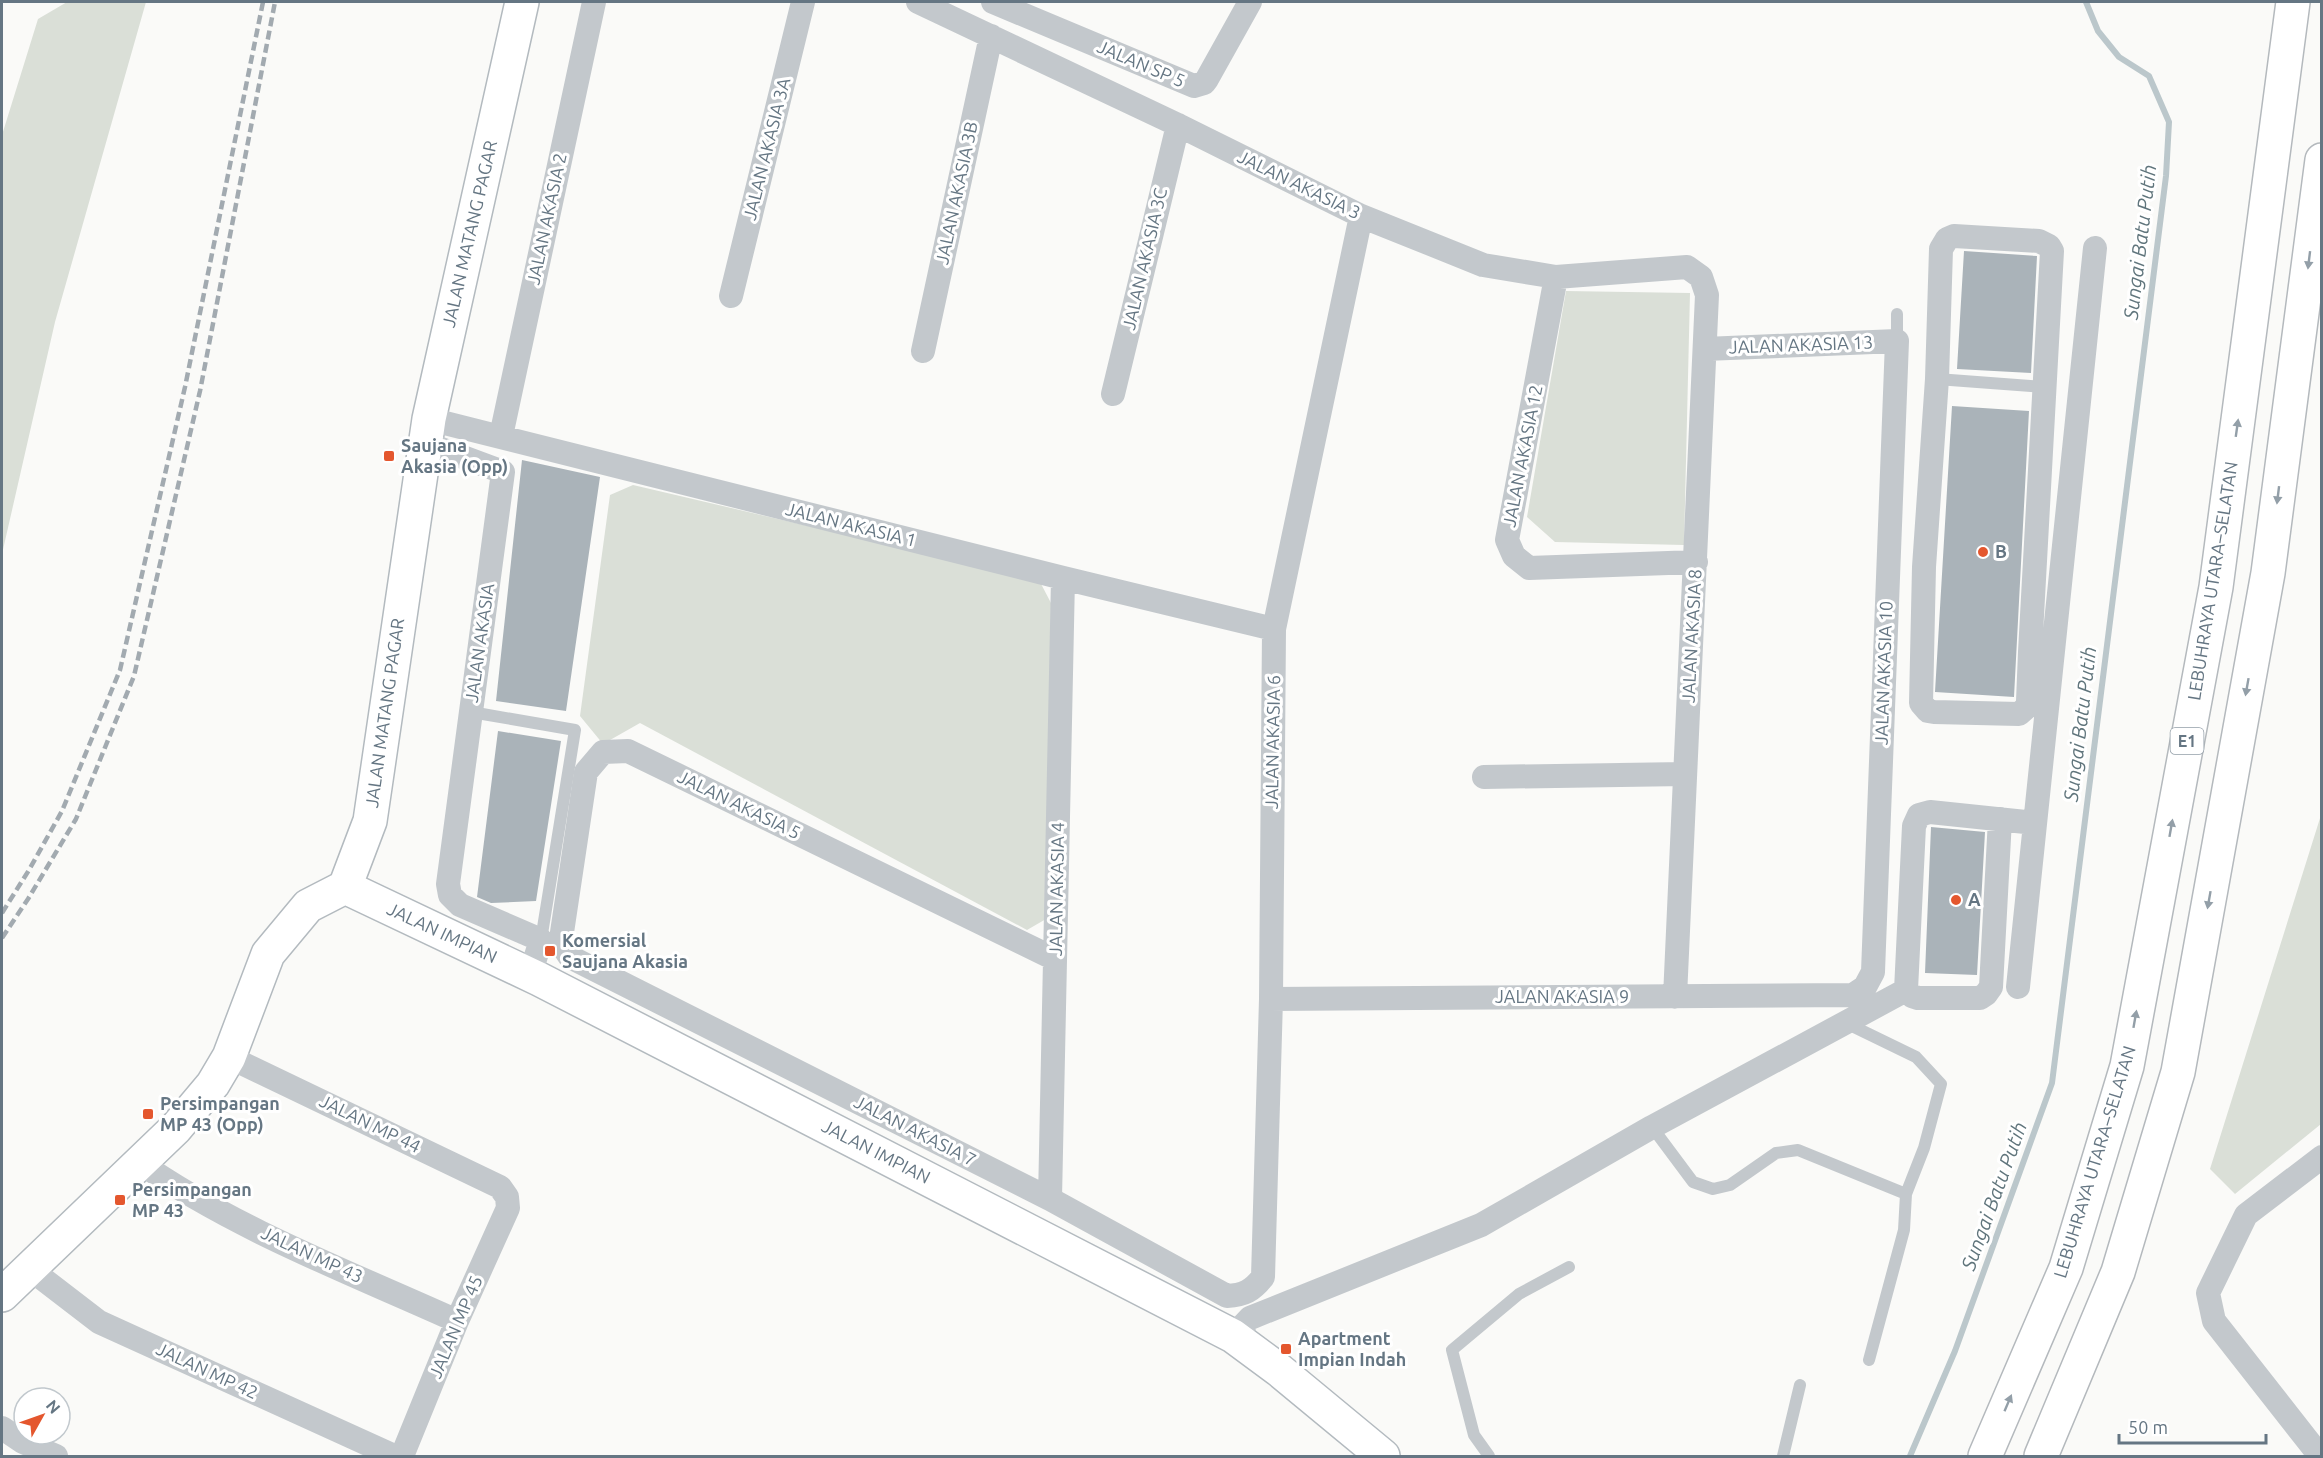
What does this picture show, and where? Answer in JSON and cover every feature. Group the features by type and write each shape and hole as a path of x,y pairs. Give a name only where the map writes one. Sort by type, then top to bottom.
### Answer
{"main road":[{"name":"JALAN MATANG PAGAR","path":"345,887 370,821 427,431 522,2"},
{"name":"LEBUHRAYA UTARA–SELATAN","path":"1985,1456 2066,1268 2127,1066 2216,587 2293,2"},
{"path":"2041,1456 2118,1272 2178,1072 2268,573 2322,160"},
{"path":"2,1295 176,1128 213,1084 229,1057 268,954 308,906 345,887"},
{"name":"JALAN IMPIAN","path":"345,887 530,975 1233,1336 1280,1370 1383,1456"}],"street":[{"name":"JALAN AKASIA 2","path":"501,436 594,2"},
{"name":"JALAN AKASIA 3A","path":"731,296 803,2"},
{"name":"JALAN AKASIA 3","path":"918,2 1178,125 1361,216 1483,265 1556,277 1687,267 1701,277"},
{"name":"JALAN SP 5","path":"993,2 1194,86 1199,86 1208,79 1250,2"},
{"name":"JALAN AKASIA 3B","path":"923,351 991,36"},
{"name":"JALAN AKASIA 3C","path":"1113,394 1178,125"},
{"name":"JALAN AKASIA 6","path":"1263,1277 1271,999 1274,628 1361,216"},
{"path":"2018,987 2035,823 2041,657 2044,387 2053,257 2049,246 2039,241 1954,236 1947,239 1941,249 1937,379 1924,567 1921,703 1928,711 1934,712 2019,714 2027,707 2041,657 2079,402 2095,248"},
{"name":"JALAN AKASIA 12","path":"1556,277 1507,540 1514,556 1529,568 1696,562"},
{"name":"JALAN AKASIA 8","path":"1675,997 1707,296 1701,277"},
{"name":"JALAN AKASIA 13","path":"1705,349 1897,341"},
{"name":"JALAN AKASIA 10","path":"1853,995 1865,987 1873,972 1897,341"},
{"path":"2044,387 2079,402"},
{"name":"JALAN AKASIA 1","path":"427,431 501,436 1064,578 1274,628"},
{"name":"JALAN AKASIA","path":"427,431 503,472 448,884 450,896 460,905 541,940"},
{"name":"JALAN AKASIA 4","path":"1050,1199 1064,578"},
{"name":"JALAN AKASIA 5","path":"564,948 561,939 586,772 603,752 628,751 1055,959"},
{"path":"1484,777 1685,774"},
{"path":"2000,819 1991,987 1980,998 1918,998 1912,996 1906,990 1916,820 1919,815 1930,812 2000,819 2035,823"},
{"path":"530,975 541,940"},
{"name":"JALAN AKASIA 7","path":"564,948 570,957 1050,1199 1227,1296 1242,1295 1254,1289 1263,1277"},
{"path":"1233,1336 1250,1318 1481,1225 1652,1126 1906,990"},
{"name":"JALAN AKASIA 9","path":"1271,999 1853,995"},
{"name":"JALAN MP 44","path":"229,1057 500,1187 507,1197"},
{"name":"JALAN MP 43","path":"140,1162 164,1179 231,1218 457,1321"},
{"path":"2317,1169 2246,1215 2208,1293 2214,1321 2320,1456"},
{"name":"JALAN MP 45","path":"402,1456 457,1321 508,1208 507,1197"},
{"name":"JALAN MP 42","path":"30,1269 99,1322 394,1456"},
{"path":"2,1428 23,1449 56,1456"}],"lane":[{"path":"1896,314 1897,341"},
{"path":"1937,379 2044,387"},
{"path":"471,712 575,730 541,940"},
{"path":"1846,1023 1916,1057 1941,1084 1924,1148 1906,1194 1904,1230 1869,1360"},
{"path":"1652,1126 1694,1182 1713,1189 1730,1185 1776,1153 1798,1150 1906,1194"},
{"path":"1489,1456 1474,1435 1452,1350 1519,1294 1569,1267"},
{"path":"1783,1456 1800,1385"}],"shaded area":[{"path":"67,2 146,2 55,322 2,554 2,135 38,19"},
{"path":"1566,291 1690,293 1684,545 1555,542 1527,517"},
{"path":"633,485 1039,580 1051,603 1046,919 1027,930 640,723 603,744 580,716 610,495"},
{"path":"2321,815 2321,1124 2235,1194 2210,1169"}],"building":[{"path":"1964,251 2037,256 2031,373 1957,369"},
{"name":"B","path":"1952,406 2029,411 2014,697 1935,692"},
{"path":"522,460 600,477 566,711 496,701"},
{"path":"498,731 561,741 536,901 491,903 477,897"},
{"name":"A","path":"1931,827 1985,832 1977,975 1925,973"}],"waterway":[{"name":"Sungai Batu Putih","path":"1910,1456 1955,1351 2052,1083 2166,176 2169,122 2149,76 2119,57 2098,31 2086,2"}],"railway":[{"path":"2,913 62,811 120,670 185,387 263,2"},
{"path":"2,938 76,819 134,676 200,391 275,2"}],"place":[{"name":"Saujana Akasia (Opp)","path":"389,456"},
{"name":"B","path":"1983,552"},
{"name":"A","path":"1956,900"},
{"name":"Komersial Saujana Akasia","path":"550,951"},
{"name":"Persimpangan MP 43 (Opp)","path":"148,1114"},
{"name":"Persimpangan MP 43","path":"120,1200"},
{"name":"Apartment Impian Indah","path":"1286,1349"}]}
